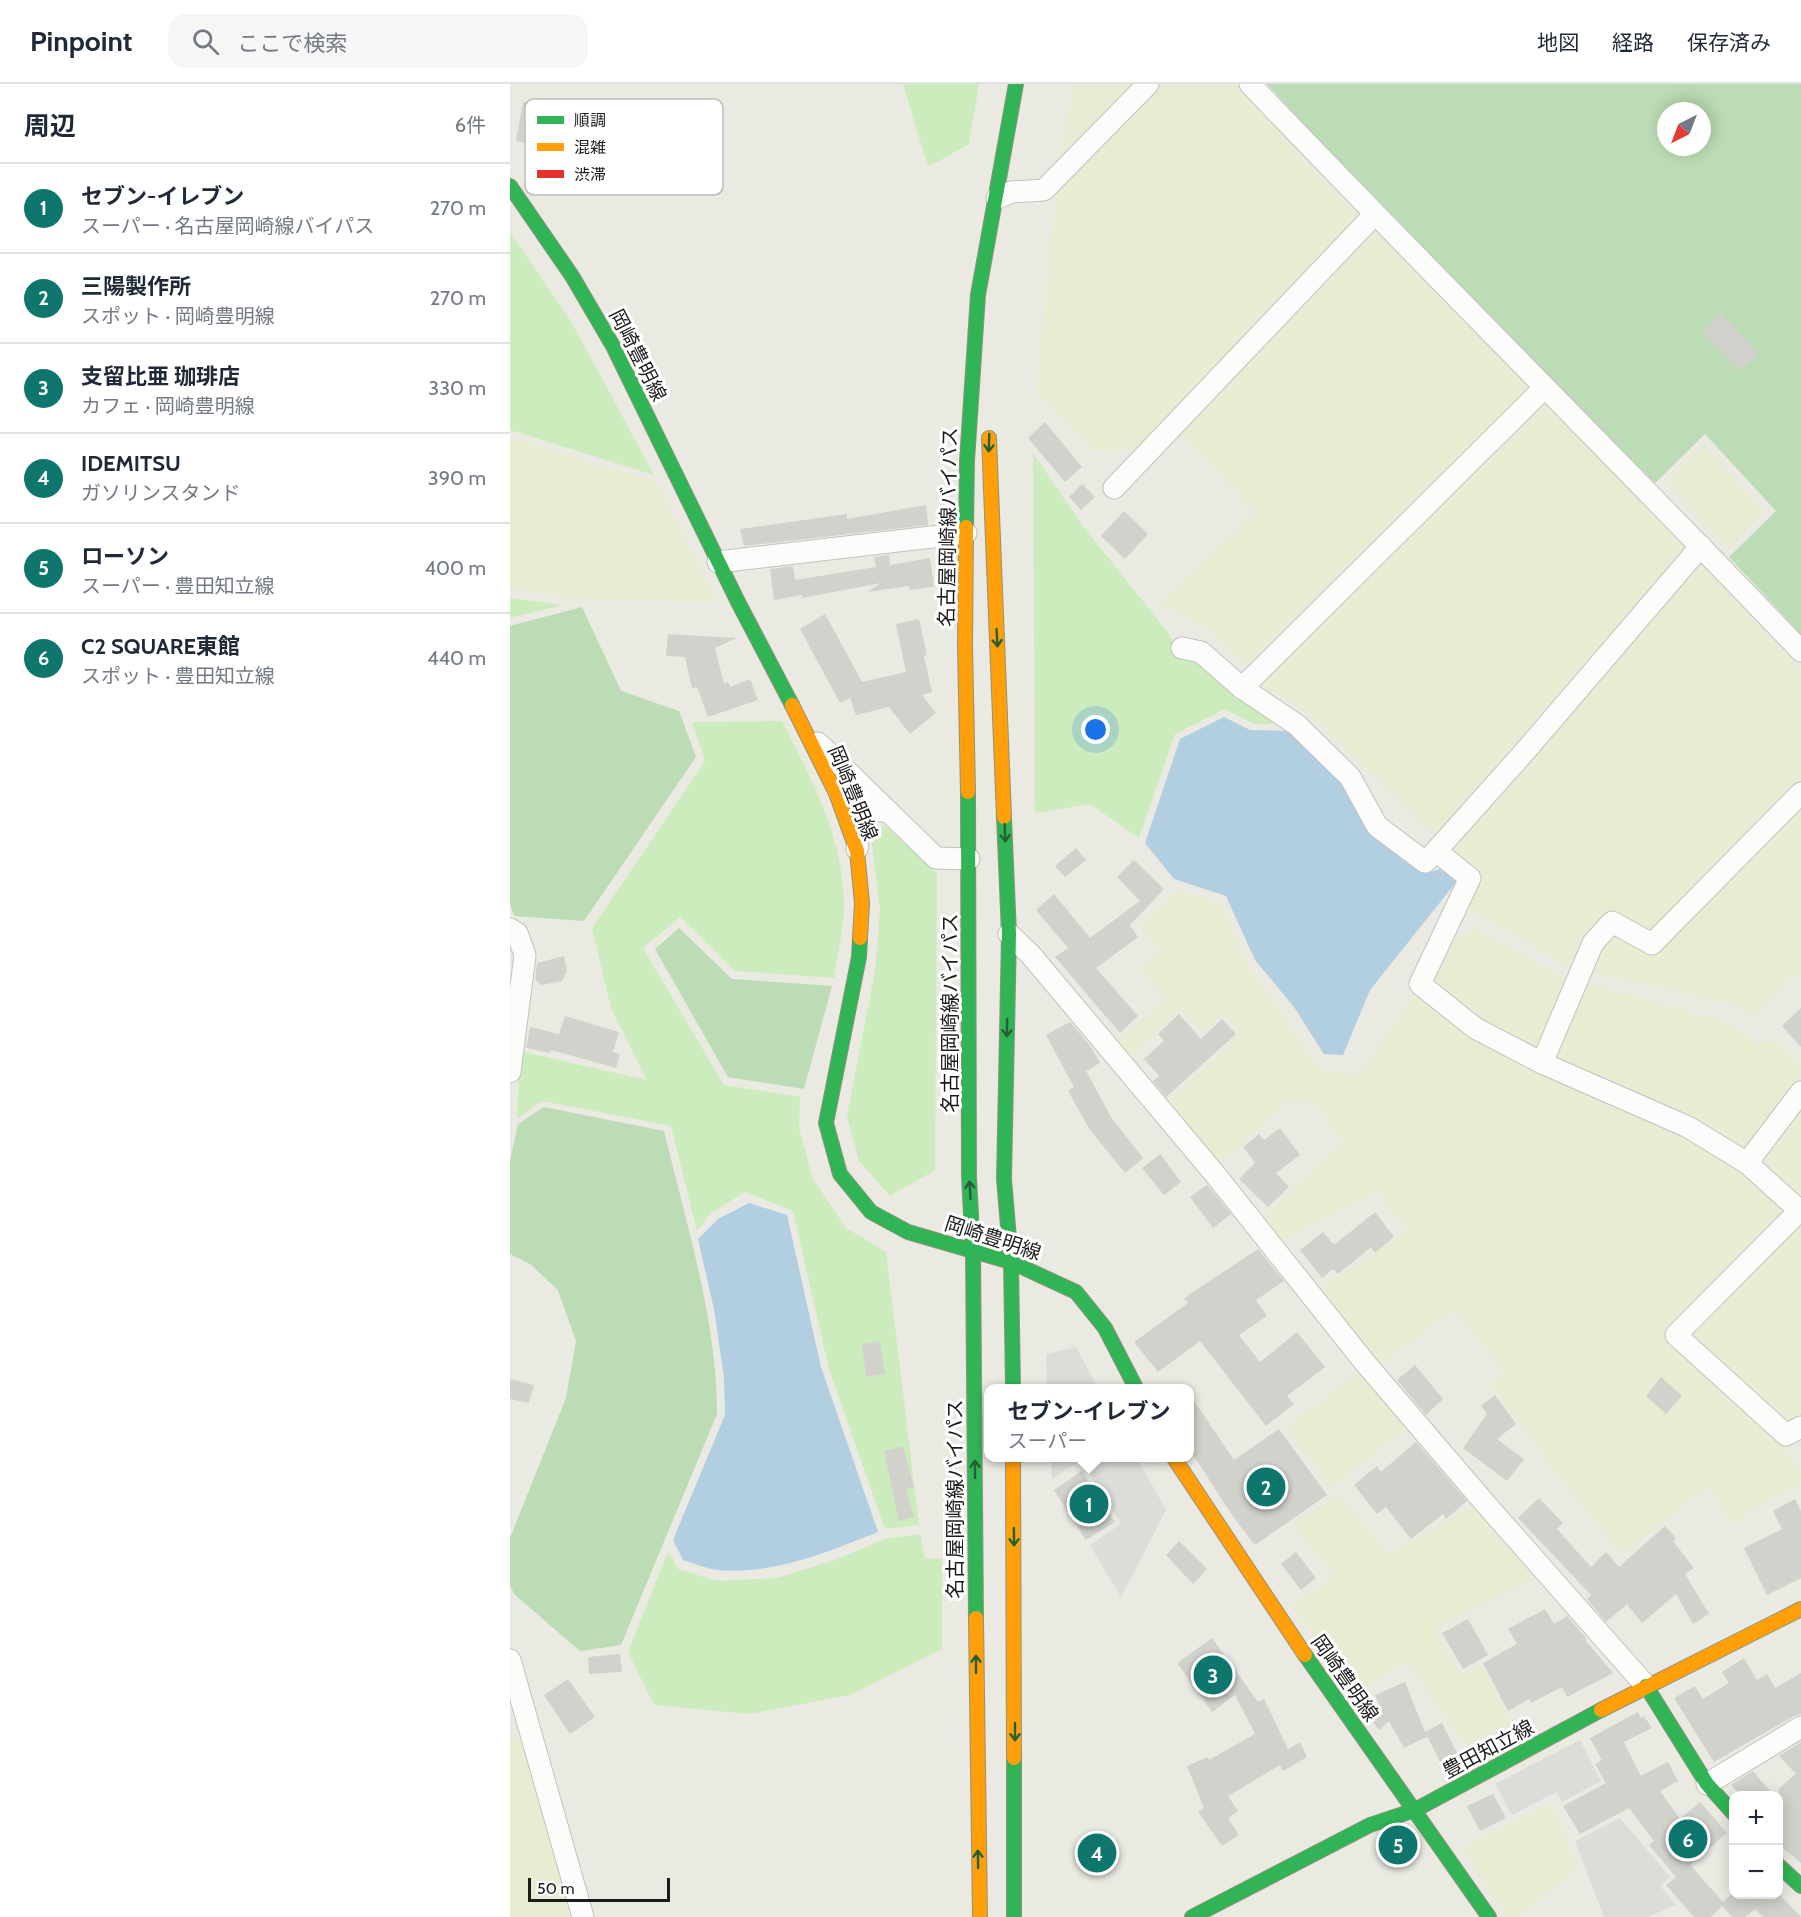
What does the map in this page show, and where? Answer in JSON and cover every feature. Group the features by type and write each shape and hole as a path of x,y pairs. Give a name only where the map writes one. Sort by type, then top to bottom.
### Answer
{"main road":[{"name":"名古屋岡崎線バイパス","path":"980,1917 976,1765 973,1252 969,1177 969,859 965,646 967,461 978,296 1006,198 1012,113 1017,84"},
{"name":"岡崎豊明線","path":"510,186 572,276 613,346 718,562 836,793 857,851 862,903 860,957 826,1123 840,1174 871,1212 908,1232 1011,1262 1076,1292 1105,1328 1133,1384"},
{"name":"名古屋岡崎線バイパス","path":"990,428 989,463 1009,934 1005,1179 1011,1262 1013,1384"},
{"path":"1013,1462 1014,1917"},
{"name":"岡崎豊明線","path":"1177,1462 1271,1606 1489,1917"},
{"name":"豊田知立線","path":"1192,1917 1370,1825 1415,1810 1646,1686 1801,1609"},
{"path":"1646,1686 1707,1784 1729,1808"},
{"path":"1783,1869 1801,1886"}],"street":[{"path":"1006,198 1044,190 1148,84"},
{"path":"1250,84 1374,215 1701,546 1801,651"},
{"path":"1114,488 1374,215"},
{"path":"1242,688 1544,388"},
{"path":"718,562 966,533"},
{"path":"1182,648 1201,652 1242,688 1297,725 1350,777 1377,826 1425,862 1527,749 1701,546"},
{"path":"806,732 936,858 969,859"},
{"path":"1542,1063 1593,943 1612,922 1653,944 1801,793"},
{"path":"857,851 860,823 871,811 888,811"},
{"path":"1436,851 1470,878 1420,984 1475,1028 1542,1063 1688,1127 1747,1163 1800,1211 1676,1335 1786,1435 1801,1427"},
{"path":"510,929 518,933 525,955 510,1072"},
{"path":"1009,934 1030,954 1214,1173 1366,1364 1646,1686"},
{"path":"1747,1163 1801,1092"},
{"path":"510,1660 583,1917"},
{"path":"1707,1784 1801,1726"}],"green space":[{"path":"903,84 979,84 969,144 928,167"},
{"path":"1075,84 1134,84 1057,164"},
{"path":"1164,84 1234,84 1358,216 1133,451 1096,450 1036,393 1056,194"},
{"path":"1267,84 1801,84 1801,634 1729,557 1776,511 1705,434 1655,483 1382,208"},
{"path":"1376,231 1529,387 1247,667 1208,629 1161,604 1255,512 1181,434"},
{"path":"510,232 572,323 654,475 510,430"},
{"path":"1546,404 1687,546 1435,835 1315,718 1262,684"},
{"path":"510,438 656,482 716,602 583,599 510,588"},
{"path":"1704,445 1764,512 1728,548 1667,482"},
{"path":"1033,453 1083,526 1169,634 1176,654 1196,659 1284,724 1254,724 1225,709 1175,734 1139,838 1090,804 1035,813"},
{"path":"1700,563 1801,671 1801,777 1653,932 1610,909 1583,940 1572,969 1467,908 1482,876 1450,849"},
{"path":"510,598 563,605 510,618"},
{"path":"582,607 621,691 679,711 696,757 584,921 514,916 510,904 510,626"},
{"path":"782,721 816,789 839,859 844,910 834,978 735,971 680,917 643,948 724,1085 800,1097 799,1128 813,1179 846,1228 886,1252 919,1525 885,1529 829,1369 793,1211 745,1192 711,1213 697,1231 671,1126 542,1101 517,1119 520,1051 647,1080 611,1008 592,928 705,761 692,722"},
{"path":"1801,810 1801,978 1795,972 1755,1016 1729,1004 1593,972 1600,947 1616,934 1653,957"},
{"path":"884,825 937,873 935,1170 890,1196 859,1161 847,1116 875,971 880,910 871,836"},
{"path":"1178,890 1221,903 1246,964 1319,1068 1357,1077 1416,992 1684,1134 1739,1170 1785,1213 1664,1336 1781,1443 1801,1473 1801,1483 1730,1524 1710,1485 1621,1555 1490,1383 1504,1373 1454,1309 1379,1365 1319,1290 1408,1230 1377,1192 1277,1243 1260,1220 1342,1142 1316,1104 1289,1101 1218,1165 1166,1103 1241,1034 1222,1013 1203,1032 1180,1008 1128,1059 1114,1043 1165,1001 1141,969 1160,952 1140,925"},
{"path":"679,928 732,979 832,986 804,1089 728,1077 655,949"},
{"path":"1477,929 1567,980 1538,1052 1481,1020 1434,981 1456,937"},
{"path":"1588,983 1724,1021 1758,1044 1774,1039 1801,1066 1801,1075 1745,1150 1554,1059"},
{"path":"544,1107 664,1131 699,1271 716,1378 717,1414 621,1645 580,1651 515,1595 510,1586 510,1538 566,1398 576,1341 558,1290 530,1264 510,1254 510,1161 518,1124"},
{"path":"1801,1107 1801,1199 1760,1162"},
{"path":"1801,1222 1801,1418 1789,1425 1689,1334"},
{"path":"1363,1368 1412,1425 1332,1487 1286,1428"},
{"path":"1338,1494 1387,1553 1477,1505 1536,1579 1434,1630 1461,1676 1481,1665 1511,1723 1467,1747 1406,1661 1356,1693 1292,1605 1334,1576 1293,1526"},
{"path":"920,1534 925,1558 942,1559 942,1649 850,1695 749,1714 654,1705 628,1652 668,1551 678,1569 717,1581 777,1578 841,1558 884,1539"},
{"path":"523,1734 575,1917 510,1917 510,1741"},
{"path":"1551,1803 1578,1868 1519,1917 1507,1917 1461,1848"}],"shaded area":[{"path":"1076,1347 1096,1384 1047,1384 1046,1354"},
{"path":"1051,1462 1078,1462 1052,1479"},
{"path":"1082,1462 1139,1462 1166,1510 1121,1597 1090,1545 1121,1524"},
{"path":"1580,1740 1601,1781 1562,1802 1556,1792 1512,1815 1495,1784"},
{"path":"1620,1818 1670,1877 1660,1886 1676,1905 1648,1917 1604,1917 1575,1841"}],"water":[{"path":"1224,717 1250,730 1289,731 1342,782 1367,828 1426,873 1444,868 1457,881 1370,990 1343,1055 1324,1054 1294,1007 1255,960 1226,896 1174,879 1145,843 1180,739"},
{"path":"749,1203 787,1215 821,1367 878,1532 820,1554 780,1565 739,1571 718,1570 683,1560 673,1540 725,1415 724,1378 714,1309 698,1239 718,1219"}],"building":[{"path":"523,102 525,102 525,142 516,141"},
{"path":"1721,313 1759,354 1741,371 1703,332"},
{"path":"1045,422 1082,467 1065,482 1028,438"},
{"path":"1082,484 1095,497 1081,510 1069,497"},
{"path":"926,505 928,525 744,546 740,529 847,514 847,519"},
{"path":"1124,511 1148,534 1125,559 1101,536"},
{"path":"889,555 890,565 930,558 934,587 909,590 909,586 867,592 881,583 802,598 802,595 774,600 770,569 793,566 795,580 876,567 874,557"},
{"path":"825,614 862,682 906,672 896,624 919,619 932,692 922,695 936,713 910,734 889,707 856,715 850,698 840,703 800,629"},
{"path":"668,634 737,638 715,648 724,684 728,682 730,687 750,679 758,700 708,717 697,687 692,688 685,657 666,656"},
{"path":"1076,848 1086,860 1065,877 1055,866"},
{"path":"1134,860 1164,889 1130,925 1138,937 1096,968 1138,1016 1120,1033 1055,957 1068,948 1036,910 1054,894 1090,938 1140,901 1117,877"},
{"path":"564,956 567,971 562,981 542,985 535,980 537,963"},
{"path":"1801,1008 1801,1047 1782,1026"},
{"path":"1179,1014 1201,1039 1222,1019 1236,1034 1166,1097 1153,1081 1159,1076 1144,1059 1164,1041 1158,1034"},
{"path":"565,1016 619,1032 613,1052 620,1054 616,1068 551,1050 550,1053 526,1048 530,1027 559,1034"},
{"path":"1070,1022 1091,1047 1100,1063 1086,1071 1111,1117 1143,1158 1125,1173 1090,1130 1068,1091 1074,1087 1046,1035"},
{"path":"1280,1128 1300,1155 1276,1173 1289,1187 1268,1207 1239,1179 1255,1163 1243,1147 1259,1134 1264,1140"},
{"path":"1160,1154 1181,1182 1164,1195 1142,1168"},
{"path":"1207,1185 1231,1214 1213,1228 1190,1197"},
{"path":"1375,1212 1394,1237 1375,1253 1371,1247 1338,1274 1333,1269 1322,1278 1300,1250 1323,1232 1334,1245"},
{"path":"1258,1249 1284,1281 1256,1300 1267,1316 1239,1335 1260,1362 1297,1332 1325,1367 1287,1396 1294,1404 1266,1426 1200,1341 1158,1372 1134,1342 1188,1303 1184,1298"},
{"path":"880,1341 885,1374 866,1377 862,1344"},
{"path":"1415,1365 1443,1399 1426,1415 1397,1380"},
{"path":"1661,1377 1682,1396 1666,1414 1646,1396"},
{"path":"510,1379 534,1385 529,1403 510,1399"},
{"path":"1495,1395 1516,1424 1497,1439 1524,1459 1507,1481 1463,1448 1487,1414 1481,1406"},
{"path":"1194,1401 1234,1460 1279,1429 1327,1495 1255,1545 1234,1518 1194,1456"},
{"path":"1416,1442 1467,1501 1446,1519 1443,1514 1411,1539 1386,1507 1377,1514 1354,1485 1377,1466 1381,1472"},
{"path":"903,1446 914,1487 906,1489 914,1517 899,1521 884,1451"},
{"path":"1082,1471 1115,1522 1086,1540 1054,1490"},
{"path":"1539,1498 1563,1523 1557,1529 1591,1567 1606,1552 1619,1567 1665,1526 1676,1538 1673,1541 1694,1568 1685,1574 1709,1614 1693,1624 1676,1594 1642,1623 1627,1604 1606,1622 1587,1599 1591,1595 1518,1518"},
{"path":"1795,1499 1801,1511 1801,1578 1767,1595 1744,1548 1782,1529 1773,1511"},
{"path":"1179,1541 1207,1569 1193,1584 1166,1555"},
{"path":"1296,1552 1316,1578 1301,1590 1281,1564"},
{"path":"1545,1609 1554,1624 1567,1616 1613,1673 1567,1697 1562,1687 1531,1703 1529,1699 1508,1711 1483,1663 1517,1644 1508,1629"},
{"path":"1468,1619 1488,1655 1463,1669 1442,1633"},
{"path":"1212,1638 1258,1702 1264,1699 1288,1749 1300,1742 1307,1757 1283,1771 1280,1765 1228,1796 1238,1811 1228,1818 1239,1835 1222,1846 1198,1812 1204,1808 1187,1766 1208,1757 1209,1760 1255,1734 1235,1695 1212,1712 1177,1663"},
{"path":"620,1654 622,1672 589,1674 588,1657"},
{"path":"1744,1658 1757,1680 1767,1674 1775,1688 1801,1673 1801,1714 1714,1762 1674,1698 1695,1686 1703,1699 1729,1683 1722,1672"},
{"path":"568,1679 595,1717 570,1734 544,1695"},
{"path":"1405,1682 1427,1737 1404,1748 1389,1721 1379,1730 1367,1713 1379,1704 1375,1695"},
{"path":"1638,1712 1641,1718 1644,1716 1652,1728 1624,1742 1641,1776 1668,1762 1678,1781 1660,1791 1680,1819 1700,1802 1727,1833 1690,1865 1723,1902 1729,1897 1729,1899 1783,1898 1801,1917 1763,1917 1755,1909 1745,1917 1732,1917 1722,1906 1711,1917 1694,1917 1666,1885 1676,1877 1649,1845 1654,1841 1629,1808 1580,1834 1563,1806 1606,1783 1595,1764 1602,1760 1590,1738"},
{"path":"1442,1723 1457,1753 1440,1762 1425,1732"},
{"path":"1801,1742 1801,1863 1783,1848 1783,1791 1779,1791 1779,1788 1796,1774 1779,1756"},
{"path":"1753,1771 1770,1791 1736,1791 1731,1785"},
{"path":"1493,1794 1506,1818 1480,1831 1467,1806"}],"traffic: fast":[{"path":"966,527 967,461 978,295 1016,84"},
{"path":"510,186 572,276 613,346 738,602 792,705"},
{"path":"968,792 969,1177 973,1252 976,1618"},
{"path":"1004,817 1009,934 1004,1179 1011,1262 1013,1384"},
{"path":"860,938 859,957 826,1123 840,1174 871,1212 908,1232 1011,1262 1076,1292 1105,1328 1134,1384"},
{"path":"1305,1655 1489,1917"},
{"path":"1646,1686 1707,1784 1729,1808"},
{"path":"1192,1917 1370,1825 1415,1810 1601,1710"},
{"path":"1014,1758 1014,1917"},
{"path":"1783,1870 1801,1886"}],"traffic: slow":[{"path":"989,438 1004,817"},
{"path":"966,527 965,646 968,792"},
{"path":"792,705 836,793 857,851 862,903 860,938"},
{"path":"1013,1462 1014,1758"},
{"path":"1177,1462 1305,1655"},
{"path":"1601,1710 1801,1609"},
{"path":"976,1618 980,1917"}],"place":[{"name":"三陽製作所","path":"1266,1487"},
{"name":"セブン-イレブン","path":"1089,1504"},
{"name":"支留比亜 珈琲店","path":"1213,1675"},
{"name":"C2 SQUARE東館","path":"1688,1839"},
{"name":"ローソン","path":"1398,1845"},
{"name":"IDEMITSU","path":"1097,1853"}]}
